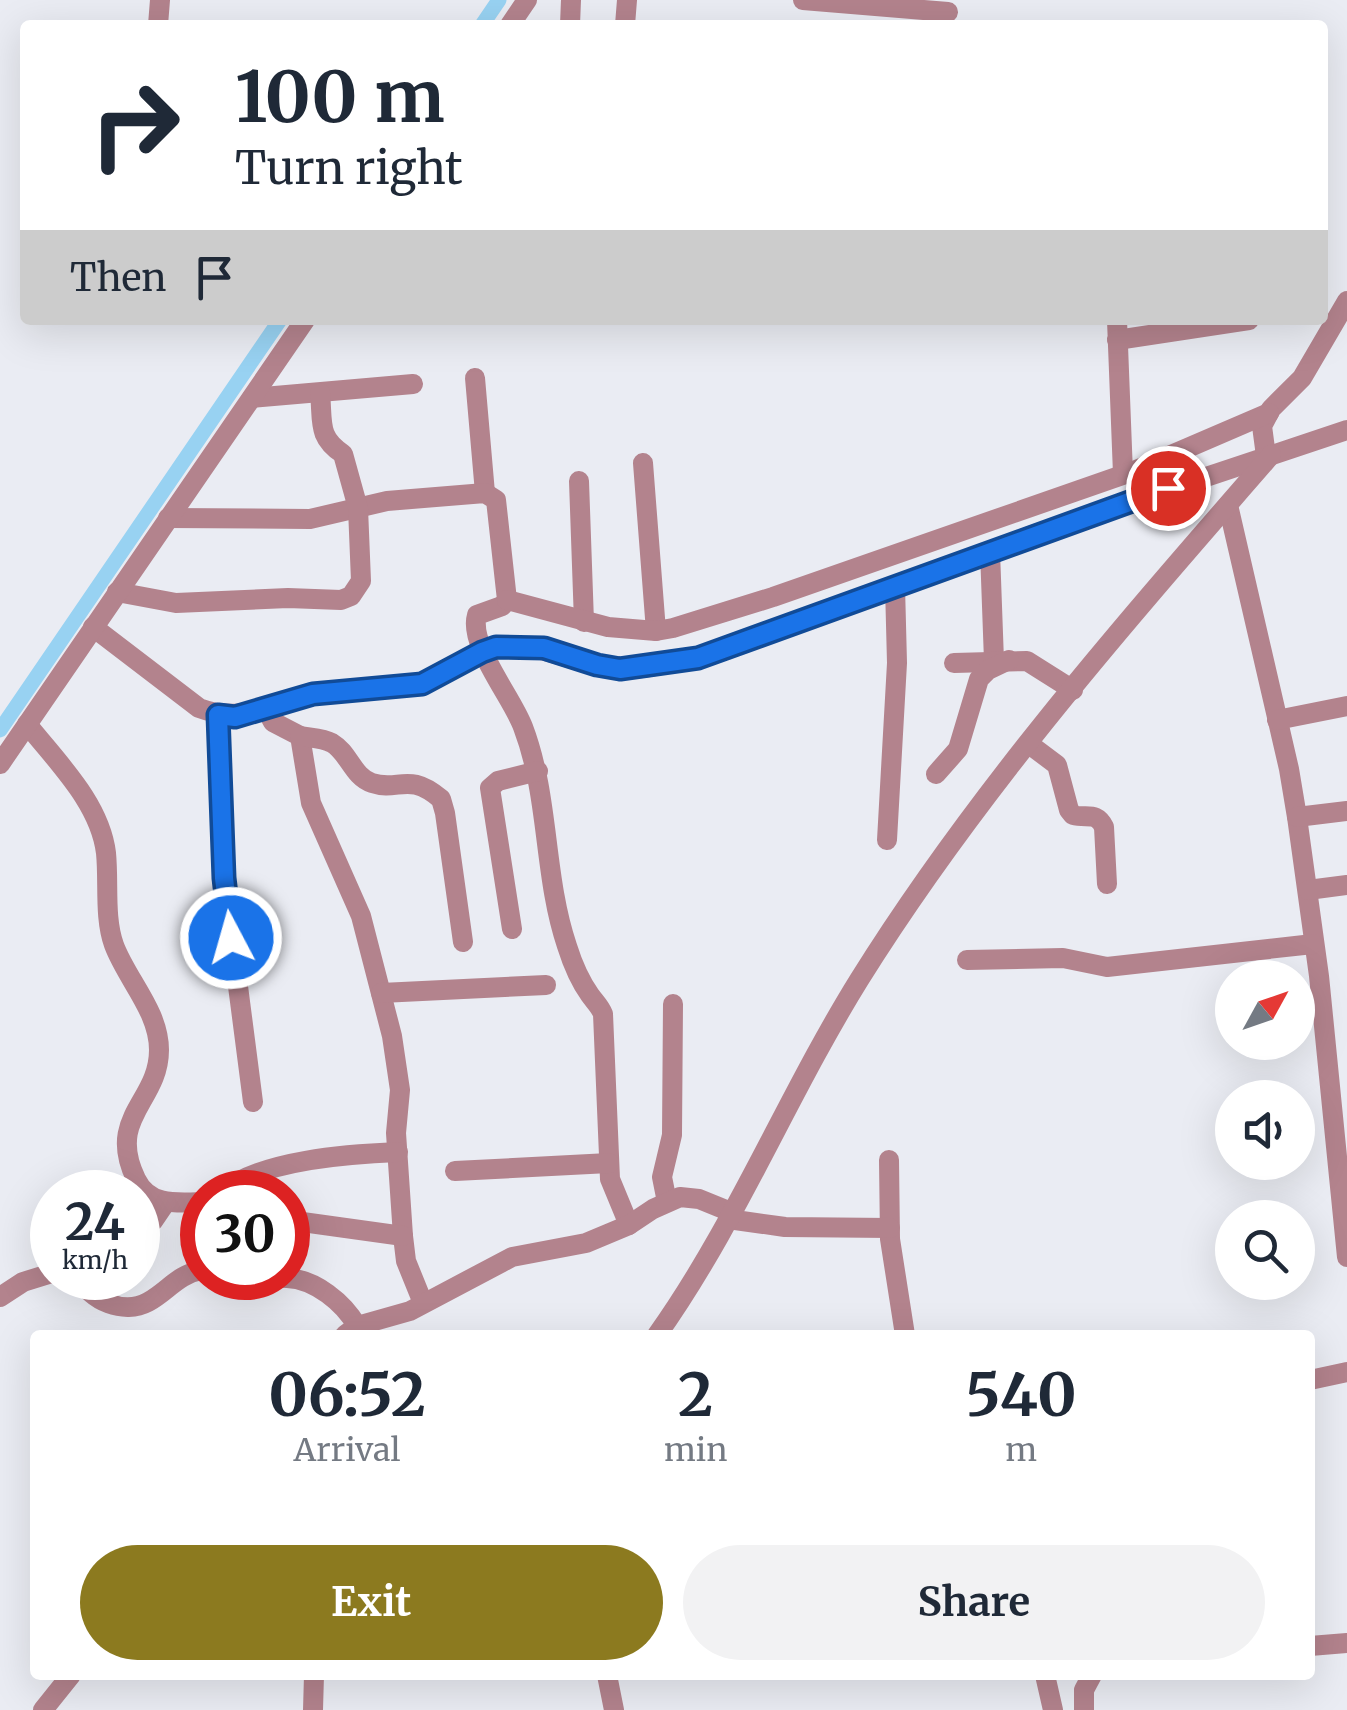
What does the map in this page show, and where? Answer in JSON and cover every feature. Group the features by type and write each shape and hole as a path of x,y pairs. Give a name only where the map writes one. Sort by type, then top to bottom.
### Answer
{"street":[{"path":"802,0 910,4 948,12"},
{"path":"507,600 584,622 656,631 773,597 1123,474 1265,420 1302,378 1346,302"},
{"path":"0,764 303,325"},
{"path":"1123,474 1117,330 1168,326"},
{"path":"475,378 484,493"},
{"path":"252,398 413,384"},
{"path":"118,592 176,603 341,600 351,596 360,581 358,508 343,454 324,437 320,393"},
{"path":"660,1330 699,1275 785,1107 858,981 958,830 1268,453 1265,420"},
{"path":"93,627 199,708 235,717 313,694 422,684 479,642 544,648 620,669 648,667 698,658 990,550 1268,453 1347,430"},
{"path":"644,463 656,631"},
{"path":"578,482 584,622"},
{"path":"168,518 310,518 387,501 484,493 496,500 507,600 502,606 477,615 479,642 514,705 538,772 567,948 591,998 604,1014 610,1184 629,1225"},
{"path":"1228,504 1297,817 1313,944 1338,1088 1347,1257"},
{"path":"990,550 1001,661"},
{"path":"887,840 896,680 896,586"},
{"path":"936,774 958,749 979,679 1001,661"},
{"path":"954,663 1034,663 1072,690"},
{"path":"1277,720 1347,706"},
{"path":"266,710 273,722 300,736 331,742 367,782 409,782 440,799 446,813 463,942"},
{"path":"218,715 224,878 253,1102"},
{"path":"27,724 82,795 103,835 112,939 150,1012 159,1051 156,1069 125,1140 144,1193 166,1202 180,1202"},
{"path":"300,736 312,803 362,916 382,993 398,1073 398,1152 406,1261 423,1303"},
{"path":"1029,744 1057,765 1069,810 1074,815 1096,816 1101,821 1107,884"},
{"path":"512,928 490,788 498,781 538,772"},
{"path":"1297,817 1347,810"},
{"path":"1308,890 1347,885"},
{"path":"967,960 1062,958 1106,967 1313,944"},
{"path":"382,993 546,985"},
{"path":"667,1202 662,1177 674,1119 674,1004"},
{"path":"275,1170 333,1155 398,1152"},
{"path":"889,1160 890,1228 904,1330"},
{"path":"455,1171 609,1163"},
{"path":"355,1330 410,1311 512,1257 586,1243 680,1197 699,1198 729,1216 785,1227 890,1228"},
{"path":"160,1211 166,1202"},
{"path":"310,1223 404,1236"},
{"path":"160,1293 180,1278"},
{"path":"0,1297 30,1280"},
{"path":"310,1285 338,1300 352,1330"},
{"path":"100,1300 130,1306 151,1300"},
{"path":"1315,1379 1347,1372"},
{"path":"1315,1646 1347,1643"},
{"path":"44,1710 67,1680"},
{"path":"313,1710 314,1680"},
{"path":"609,1680 614,1710"},
{"path":"1046,1680 1052,1710"},
{"path":"1084,1710 1084,1690 1089,1680"}],"waterway":[{"path":"485,20 499,0"},
{"path":"0,730 277,325"}],"route":[{"path":"231,938 224,878 218,715 235,717 313,694 422,684 496,647 544,648 620,669 698,658 1168,488"}]}
